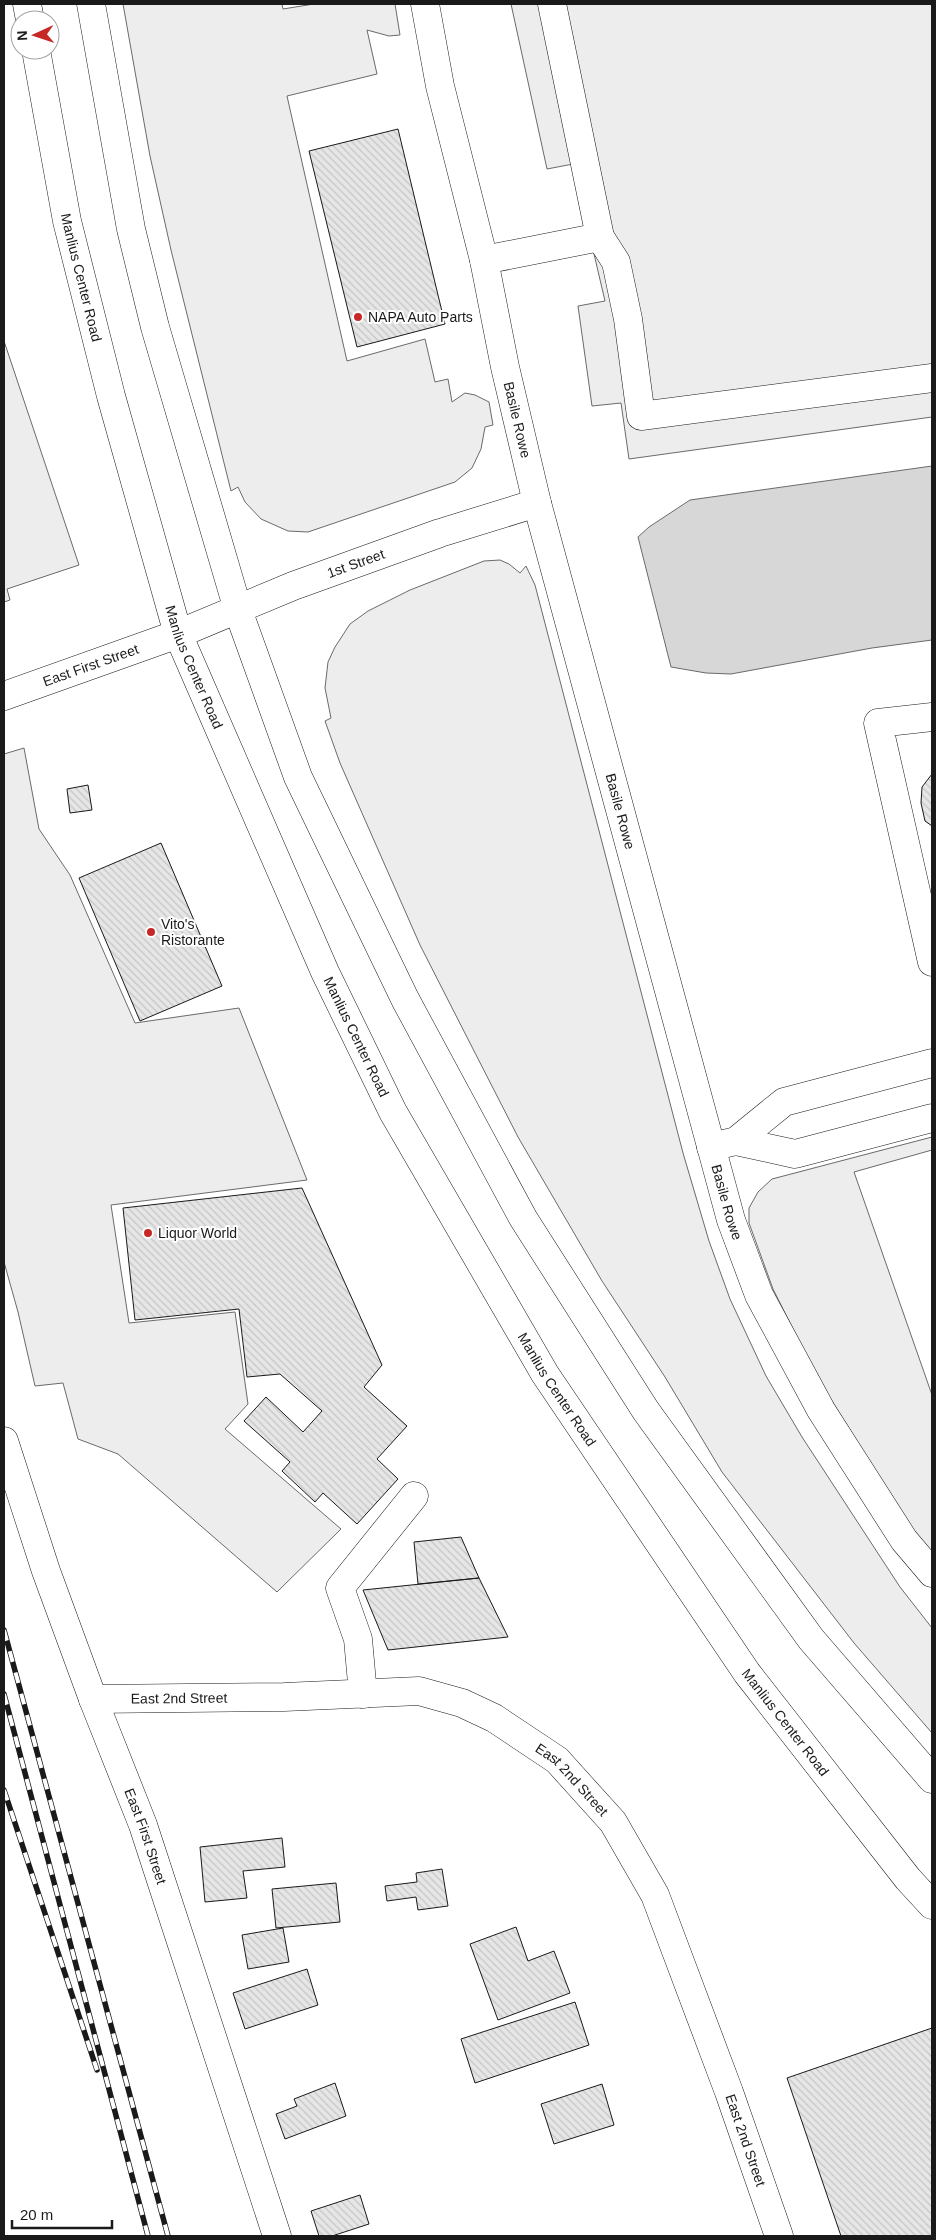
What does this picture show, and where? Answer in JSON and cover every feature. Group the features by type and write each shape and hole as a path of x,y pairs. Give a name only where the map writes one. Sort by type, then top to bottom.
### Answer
{"street":[{"path":"91,4 131,229 155,327 238,610 298,777 405,1000 523,1218 646,1411 800,1623 932,1779"},
{"name":"Basile Rowe","path":"425,4 440,86 484,260 505,367 537,503 724,1144 731,1220 760,1295 821,1410 904,1540 932,1573"},
{"path":"552,4 600,237 616,262 628,319 641,416 932,378"},
{"name":"Manlius Center Road","path":"38,60 67,222 114,406 178,634 321,964 389,1104 545,1374 747,1673 908,1879 932,1904"},
{"path":"484,260 600,237"},
{"name":"1st Street","path":"178,634 293,586 431,536 537,503"},
{"name":"East First Street","path":"4,696 178,634"},
{"path":"932,718 878,723 929,936 932,962"},
{"path":"724,1144 784,1102 932,1064"},
{"path":"724,1144 795,1154 932,1118"},
{"name":"East First Street","path":"4,1441 46,1571 93,1699 143,1825 277,2236"},
{"path":"363,1694 358,1639 340,1588 414,1496"},
{"name":"East 2nd Street","path":"93,1699 284,1697 419,1691 462,1702 494,1718 557,1760 614,1822 655,1895 729,2092 779,2236"}],"shaded area":[{"path":"123,4 282,4 283,9 314,4 395,4 400,35 389,36 367,30 377,74 287,96 347,361 425,339 435,382 448,379 452,402 465,393 475,395 489,402 493,425 485,427 481,449 472,468 455,482 308,532 288,531 261,519 245,502 238,487 231,491 171,250 150,156"},
{"path":"511,4 932,4 932,417 629,459 621,403 592,406 578,306 605,301 573,164 547,169"},
{"path":"4,341 79,565 7,589 10,600 4,602"},
{"path":"932,466 932,640 872,648 731,674 706,673 671,667 638,537 649,527 690,500"},
{"path":"500,560 509,564 520,573 526,566 535,585 683,1153 709,1241 730,1299 766,1376 802,1437 900,1587 932,1628 932,1733 854,1643 722,1472 665,1377 602,1281 518,1137 420,945 340,763 325,721 331,718 325,688 328,662 350,624 368,611 410,590 484,561"},
{"path":"24,748 39,829 70,875 135,1023 239,1008 307,1180 111,1205 129,1323 235,1312 248,1404 225,1429 341,1529 277,1592 118,1454 78,1439 63,1383 35,1386 4,1262 4,754"},
{"path":"932,1137 932,1150 854,1172 932,1395 932,1558 929,1557 817,1377 773,1289 749,1223 749,1208 758,1192 772,1179"}],"building":[{"path":"398,129 445,324 357,347 309,151"},
{"path":"932,774 932,826 925,821 921,803 922,787"},
{"path":"88,785 92,810 70,813 67,789"},
{"name":"Vito's Ristorante","path":"161,843 222,986 140,1021 79,878"},
{"path":"302,1188 382,1365 364,1387 407,1426 377,1459 398,1479 357,1524 323,1493 315,1502 282,1471 290,1462 244,1421 266,1397 303,1432 322,1411 280,1374 247,1377 239,1309 135,1320 123,1208"},
{"path":"461,1537 479,1578 418,1584 414,1542"},
{"path":"479,1578 508,1637 388,1650 363,1590"},
{"path":"282,1838 285,1867 243,1871 247,1898 205,1902 200,1847"},
{"path":"442,1869 448,1906 418,1910 416,1897 387,1901 385,1886 417,1882 416,1873"},
{"path":"336,1883 340,1922 276,1928 272,1889"},
{"path":"516,1927 528,1961 554,1951 570,1993 498,2020 470,1944"},
{"path":"283,1928 289,1962 248,1969 242,1935"},
{"path":"307,1969 318,2005 245,2029 233,1993"},
{"path":"575,2002 589,2045 475,2083 461,2039"},
{"path":"932,2028 932,2236 841,2236 787,2078"},
{"path":"335,2083 346,2116 285,2139 276,2114 297,2106 294,2099"},
{"path":"602,2084 614,2125 554,2144 541,2104"},
{"path":"360,2195 369,2224 332,2236 319,2236 311,2211"}],"railway":[{"path":"4,1630 168,2236"},
{"path":"4,1694 148,2236"},
{"path":"4,1790 97,2070"}],"place":[{"name":"NAPA Auto Parts","path":"358,317"},
{"name":"Vito's Ristorante","path":"151,932"},
{"name":"Liquor World","path":"148,1233"}]}
